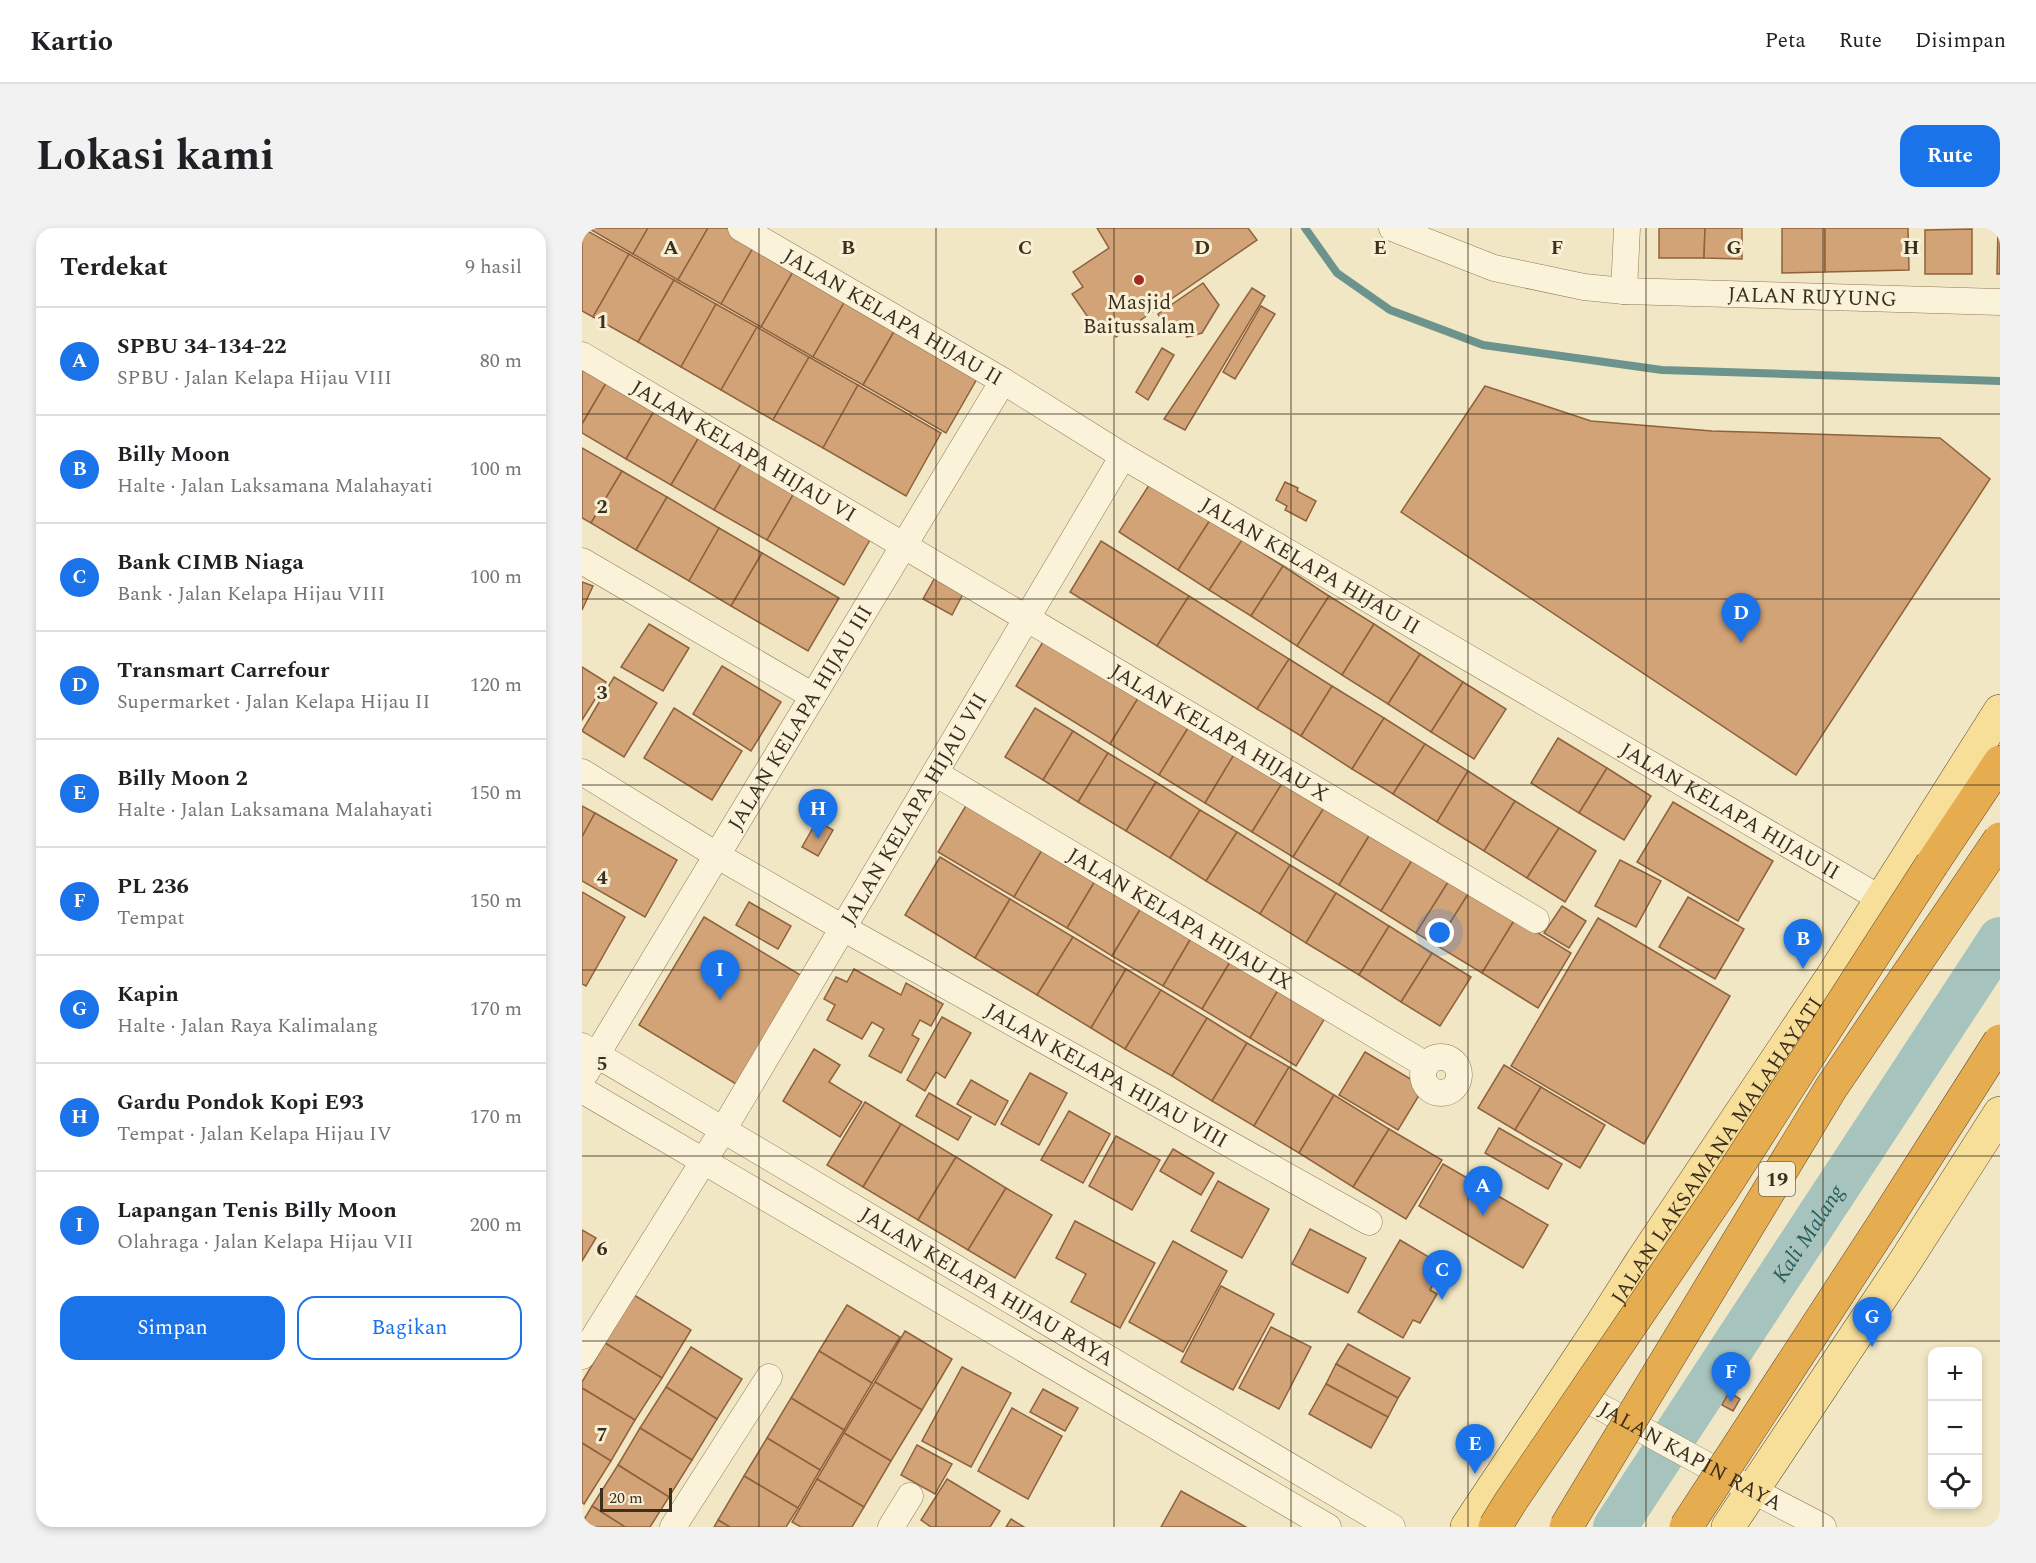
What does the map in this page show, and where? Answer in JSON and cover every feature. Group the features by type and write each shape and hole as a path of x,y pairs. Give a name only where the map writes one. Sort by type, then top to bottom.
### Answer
{"highway":[{"path":"1496,1527 1511,1501 1727,1183 2000,762"},
{"name":"19","path":"1566,1527 1831,1088 2000,839"},
{"path":"1686,1527 2000,1041"}],"main road":[{"name":"JALAN LAKSAMANA MALAHAYATI","path":"1467,1527 1830,980 2000,711"},
{"path":"1728,1527 1906,1260 2000,1113"}],"street":[{"name":"JALAN KELAPA HIJAU II","path":"741,228 1003,381 1124,456 1881,899"},
{"name":"JALAN RUYUNG","path":"1392,228 1494,268 1584,287 1624,291 2000,302"},
{"path":"1624,291 1627,228"},
{"name":"JALAN KELAPA HIJAU VI","path":"582,355 904,546"},
{"name":"JALAN KELAPA HIJAU III","path":"582,1079 590,1051 717,856 1003,381"},
{"name":"JALAN KELAPA HIJAU VII","path":"582,1356 723,1130 1124,456"},
{"name":"JALAN KELAPA HIJAU X","path":"904,546 1536,920"},
{"path":"582,561 813,696"},
{"name":"JALAN KELAPA HIJAU VIII","path":"582,772 717,856 1369,1222"},
{"name":"JALAN KELAPA HIJAU IX","path":"935,773 1426,1065"},
{"name":"JALAN KELAPA HIJAU RAYA","path":"590,1051 1392,1527"},
{"name":"JALAN KELAPA HIJAU RAYA","path":"582,1090 1328,1527"},
{"path":"673,1527 769,1377"},
{"name":"JALAN KAPIN RAYA","path":"1560,1385 1823,1527"},
{"path":"1260,1487 1279,1460"},
{"path":"891,1527 910,1496"}],"building":[{"path":"582,228 629,254 593,317 582,311"},
{"path":"588,228 648,228 633,254"},
{"path":"648,228 708,228 678,280 633,254"},
{"path":"708,228 733,228 757,241 721,304 678,280"},
{"name":"Masjid Baitussalam","path":"1097,228 1248,228 1257,240 1116,337 1106,322 1096,329 1072,294 1083,287 1073,272 1109,248"},
{"path":"1659,228 1705,228 1704,258 1659,258"},
{"path":"1705,228 1742,228 1742,259 1704,258"},
{"path":"1782,228 1825,228 1825,272 1782,273"},
{"path":"1825,228 1908,228 1909,270 1825,272"},
{"path":"1998,228 2000,228 2000,274 1997,274"},
{"path":"1972,229 1972,274 1925,274 1925,230"},
{"path":"757,241 797,265 761,327 721,304"},
{"path":"629,254 674,280 638,342 593,317"},
{"path":"797,265 849,294 813,357 761,327"},
{"path":"674,280 716,304 681,367 638,342"},
{"path":"1203,283 1219,305 1202,333 1187,337 1181,326 1168,333 1158,314"},
{"path":"1252,288 1265,296 1185,430 1164,419"},
{"path":"849,294 899,323 863,385 813,357"},
{"path":"716,304 757,327 721,390 681,367"},
{"path":"1261,306 1275,314 1235,379 1223,372"},
{"path":"899,323 982,370 946,433 863,385"},
{"path":"757,327 809,357 773,420 721,390"},
{"path":"1162,348 1174,355 1148,400 1136,392"},
{"path":"809,357 858,385 823,448 773,420"},
{"path":"582,362 609,378 582,424"},
{"path":"609,378 657,406 626,459 582,433 582,424"},
{"path":"858,385 941,433 906,496 823,448"},
{"path":"1485,386 1591,421 1712,431 1940,438 1990,479 1796,775 1401,512"},
{"path":"657,406 702,432 671,485 626,459"},
{"path":"702,432 745,457 714,510 671,485"},
{"path":"582,448 622,471 591,523 582,518"},
{"path":"745,457 797,488 767,540 714,510"},
{"path":"622,471 667,497 636,550 591,523"},
{"path":"1151,482 1210,520 1178,570 1119,532"},
{"path":"1285,482 1316,501 1306,521 1285,510 1287,506 1276,500"},
{"path":"797,488 874,533 844,585 767,540"},
{"path":"667,497 719,528 689,581 636,550"},
{"path":"1210,520 1242,540 1209,590 1178,570"},
{"path":"719,528 762,553 731,606 689,581"},
{"path":"1242,540 1283,566 1251,616 1209,590"},
{"path":"1101,541 1189,596 1157,646 1070,592"},
{"path":"762,553 839,598 808,651 731,606"},
{"path":"1283,566 1329,596 1297,646 1251,616"},
{"path":"937,574 965,590 952,615 923,599"},
{"path":"582,582 593,586 582,610"},
{"path":"1189,596 1289,659 1257,709 1157,646"},
{"path":"1329,596 1374,624 1342,675 1297,646"},
{"path":"649,624 689,648 663,691 621,667"},
{"path":"1374,624 1420,654 1388,704 1342,675"},
{"path":"1049,632 1143,690 1110,744 1016,686"},
{"path":"1420,654 1463,682 1431,732 1388,704"},
{"path":"1289,659 1332,686 1301,736 1257,709"},
{"path":"722,666 781,702 751,751 693,714"},
{"path":"582,667 606,682 582,720"},
{"path":"614,677 657,703 624,757 582,731"},
{"path":"1463,682 1506,709 1474,759 1431,732"},
{"path":"1332,686 1384,718 1352,769 1301,736"},
{"path":"1143,690 1193,720 1159,775 1110,744"},
{"path":"674,708 742,751 712,800 644,758"},
{"path":"1035,708 1073,731 1043,780 1005,757"},
{"path":"1384,718 1425,744 1393,794 1352,769"},
{"path":"1193,720 1238,748 1205,803 1159,775"},
{"path":"1073,731 1108,753 1078,802 1043,780"},
{"path":"1558,738 1607,768 1579,813 1531,783"},
{"path":"1425,744 1468,771 1437,822 1393,794"},
{"path":"1238,748 1286,777 1252,832 1205,803"},
{"path":"1108,753 1156,782 1126,831 1078,802"},
{"path":"1607,768 1651,796 1624,840 1579,813"},
{"path":"1468,771 1515,801 1484,851 1437,822"},
{"path":"1286,777 1327,803 1293,857 1252,832"},
{"path":"1156,782 1200,810 1170,858 1126,831"},
{"path":"970,799 1045,845 1014,897 938,852"},
{"path":"1515,801 1559,828 1527,878 1484,851"},
{"path":"1673,802 1773,861 1738,921 1637,862"},
{"path":"1327,803 1372,831 1339,885 1293,857"},
{"path":"582,806 595,813 582,837"},
{"path":"1200,810 1237,832 1206,881 1170,858"},
{"path":"595,813 677,860 645,917 582,881 582,837"},
{"path":"817,821 833,830 818,856 802,847"},
{"path":"1559,828 1596,851 1565,902 1527,878"},
{"path":"1372,831 1414,857 1381,911 1339,885"},
{"path":"1237,832 1290,865 1260,914 1206,881"},
{"path":"1045,845 1098,876 1067,928 1014,897"},
{"path":"940,857 1010,899 975,958 905,915"},
{"path":"1414,857 1450,879 1416,933 1381,911"},
{"path":"1620,860 1661,881 1636,927 1595,906"},
{"path":"1290,865 1336,893 1306,943 1260,914"},
{"path":"1098,876 1144,903 1112,956 1067,928"},
{"path":"1450,879 1470,891 1436,945 1416,933"},
{"path":"1470,891 1515,919 1482,973 1436,945"},
{"path":"582,892 625,917 586,986 582,984"},
{"path":"1336,893 1389,926 1359,975 1306,943"},
{"path":"1688,897 1744,929 1715,979 1659,947"},
{"path":"1010,899 1073,937 1037,995 975,958"},
{"path":"749,902 791,926 778,949 736,925"},
{"path":"1144,903 1194,933 1163,986 1112,956"},
{"path":"1562,906 1586,921 1569,948 1544,933"},
{"path":"704,917 802,976 736,1084 639,1025"},
{"path":"1598,918 1730,996 1644,1144 1511,1066"},
{"path":"1515,919 1571,953 1538,1008 1482,973"},
{"path":"1389,926 1432,953 1401,1002 1359,975"},
{"path":"1194,933 1233,957 1202,1009 1163,986"},
{"path":"1073,937 1126,969 1091,1028 1037,995"},
{"path":"1432,953 1471,977 1440,1026 1401,1002"},
{"path":"1233,957 1281,985 1250,1038 1202,1009"},
{"path":"854,969 901,995 906,983 943,1004 931,1026 920,1020 912,1035 919,1039 901,1073 869,1056 884,1029 872,1022 862,1039 827,1020 835,1005 824,999 836,977 847,982"},
{"path":"1126,969 1161,990 1125,1049 1091,1028"},
{"path":"1281,985 1328,1013 1296,1066 1250,1038"},
{"path":"1161,990 1207,1018 1172,1076 1125,1049"},
{"path":"942,1017 971,1033 945,1078 936,1072 925,1091 907,1080"},
{"path":"1207,1018 1247,1043 1212,1101 1172,1076"},
{"path":"1247,1043 1289,1067 1254,1126 1212,1101"},
{"path":"814,1049 840,1065 829,1082 862,1102 840,1137 783,1101"},
{"path":"1365,1052 1424,1087 1398,1130 1339,1095"},
{"path":"1504,1065 1541,1087 1515,1130 1478,1108"},
{"path":"1289,1067 1334,1095 1299,1153 1254,1126"},
{"path":"1030,1073 1067,1093 1039,1145 1001,1124"},
{"path":"971,1080 1008,1101 995,1125 957,1104"},
{"path":"1541,1087 1605,1125 1580,1168 1515,1130"},
{"path":"929,1093 971,1117 958,1140 916,1116"},
{"path":"1334,1095 1389,1129 1353,1187 1299,1153"},
{"path":"865,1102 901,1124 863,1187 827,1165"},
{"path":"1069,1111 1110,1134 1083,1183 1041,1160"},
{"path":"901,1124 956,1157 918,1220 863,1187"},
{"path":"1499,1128 1562,1164 1548,1189 1485,1153"},
{"path":"1389,1129 1442,1160 1406,1219 1353,1187"},
{"path":"1116,1136 1160,1160 1132,1210 1089,1186"},
{"path":"1173,1149 1214,1173 1201,1195 1160,1171"},
{"path":"956,1157 1006,1188 968,1250 918,1220"},
{"path":"1443,1164 1548,1225 1523,1268 1419,1206"},
{"path":"1218,1181 1269,1209 1242,1258 1191,1231"},
{"path":"1006,1188 1052,1215 1015,1278 968,1250"},
{"path":"1075,1221 1155,1263 1120,1328 1071,1302 1086,1274 1056,1258"},
{"path":"1310,1229 1366,1258 1348,1293 1292,1264"},
{"path":"582,1230 596,1238 582,1261"},
{"path":"1400,1240 1444,1266 1430,1290 1437,1294 1420,1323 1413,1320 1403,1338 1358,1312"},
{"path":"1173,1241 1227,1271 1183,1352 1129,1322"},
{"path":"1221,1286 1274,1314 1233,1390 1181,1362"},
{"path":"634,1295 691,1330 662,1378 605,1343"},
{"path":"847,1305 900,1337 872,1383 819,1351"},
{"path":"1271,1327 1311,1347 1279,1409 1239,1388"},
{"path":"905,1331 952,1359 922,1410 875,1382"},
{"path":"605,1343 662,1378 635,1420 582,1388 582,1382"},
{"path":"1348,1344 1410,1378 1398,1398 1336,1364"},
{"path":"691,1347 742,1379 717,1419 666,1387"},
{"path":"819,1351 872,1383 844,1430 791,1398"},
{"path":"1336,1364 1398,1398 1388,1417 1326,1384"},
{"path":"962,1367 1011,1393 971,1467 922,1441"},
{"path":"875,1382 922,1410 891,1461 844,1433"},
{"path":"1326,1384 1388,1417 1371,1448 1309,1414"},
{"path":"666,1387 717,1419 692,1460 640,1428"},
{"path":"582,1388 635,1420 611,1461 582,1443"},
{"path":"1043,1389 1078,1408 1065,1431 1030,1412"},
{"path":"1729,1392 1740,1399 1733,1411 1722,1405"},
{"path":"791,1398 844,1430 820,1470 767,1438"},
{"path":"1012,1408 1062,1436 1028,1499 978,1471"},
{"path":"640,1428 692,1460 669,1497 618,1465"},
{"path":"844,1433 891,1461 864,1507 817,1479"},
{"path":"767,1438 820,1470 798,1508 744,1476"},
{"path":"582,1443 611,1461 584,1504 582,1502"},
{"path":"917,1445 952,1464 935,1494 901,1475"},
{"path":"618,1465 669,1497 650,1527 625,1527 592,1506"},
{"path":"744,1476 798,1508 786,1527 730,1527 718,1520"},
{"path":"817,1479 864,1507 852,1527 801,1527 792,1522"},
{"path":"947,1479 1000,1511 990,1527 931,1527 921,1520"},
{"path":"1181,1491 1246,1527 1161,1527"},
{"path":"592,1506 625,1527 582,1527"},
{"path":"1011,1519 1024,1527 1006,1527"},
{"path":"718,1520 730,1527 714,1527"}],"waterway":[{"path":"1305,228 1337,273 1390,310 1483,345 1662,370 2000,381"},
{"name":"Kali Malang","path":"1615,1527 2000,939"}],"place":[{"name":"Masjid Baitussalam","path":"1139,280"},
{"name":"Transmart Carrefour","path":"1741,643"},
{"name":"Gardu Pondok Kopi E93","path":"818,839"},
{"name":"Billy Moon","path":"1803,969"},
{"name":"Lapangan Tenis Billy Moon","path":"720,1000"},
{"name":"SPBU 34-134-22","path":"1483,1216"},
{"name":"Bank CIMB Niaga","path":"1442,1300"},
{"name":"Kapin","path":"1872,1347"},
{"name":"PL 236","path":"1731,1402"},
{"name":"Billy Moon 2","path":"1475,1474"}]}
